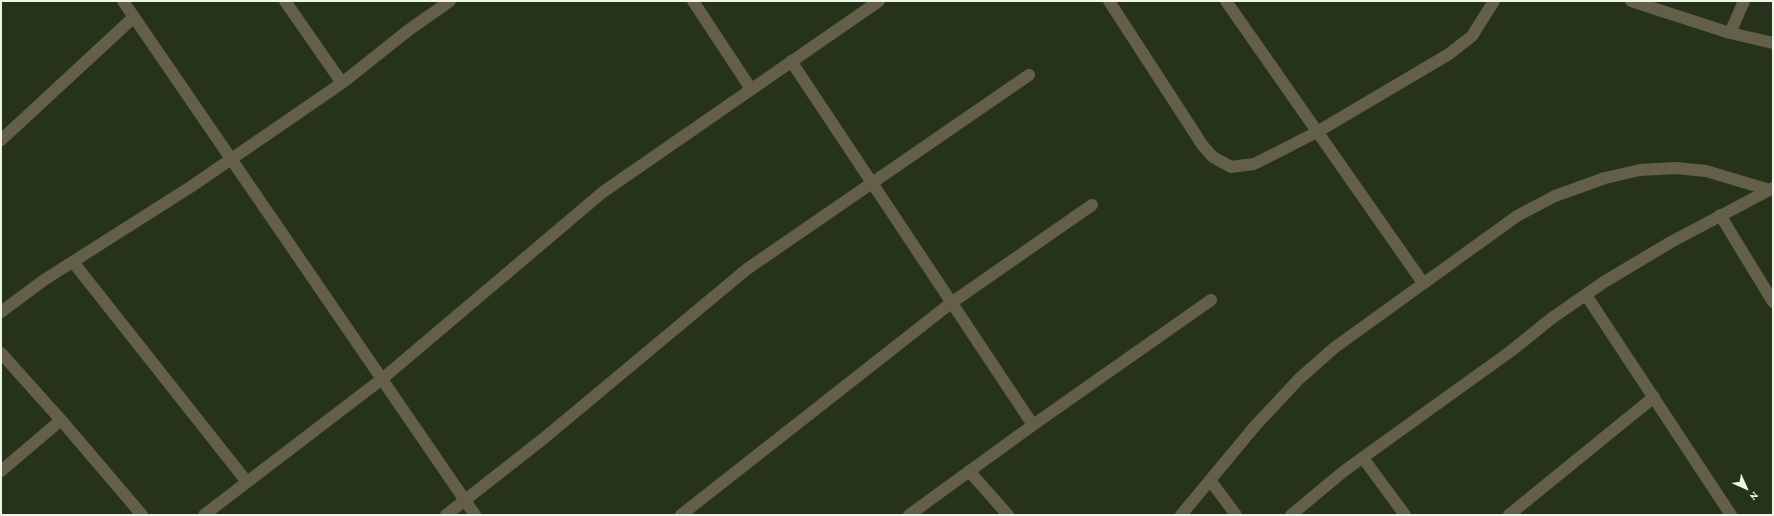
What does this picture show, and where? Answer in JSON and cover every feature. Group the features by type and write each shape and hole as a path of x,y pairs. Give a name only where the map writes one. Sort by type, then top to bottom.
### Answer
{"street":[{"path":"123,1 232,158 474,515"},
{"path":"285,1 342,83"},
{"path":"694,1 751,89"},
{"path":"204,515 382,379 603,192 879,1"},
{"path":"1109,1 1204,146 1213,157 1230,167 1254,164 1316,132 1464,45 1480,25 1494,1"},
{"path":"1226,1 1316,132 1423,283"},
{"path":"1631,1 1730,33 1773,43"},
{"path":"1730,33 1744,1"},
{"path":"1,312 44,280 192,186 342,83 410,29 448,2"},
{"path":"1,140 134,17"},
{"path":"791,61 1032,425"},
{"path":"446,515 544,439 747,269 871,182 1029,75"},
{"path":"1181,515 1255,426 1299,379 1334,348 1517,216 1555,196 1604,178 1640,170 1676,168 1706,171 1772,189"},
{"path":"1291,515 1363,458 1586,295 1664,246 1720,215 1772,189"},
{"path":"681,515 951,303 1092,206"},
{"path":"1720,215 1773,302"},
{"path":"72,262 247,482"},
{"path":"1586,295 1731,515"},
{"path":"909,515 1032,425 1211,300"},
{"path":"1,353 61,420 142,515"},
{"path":"1509,515 1654,397"},
{"path":"1,471 61,420"},
{"path":"1363,458 1405,515"},
{"path":"969,471 1008,515"},
{"path":"1210,480 1236,515"}]}
